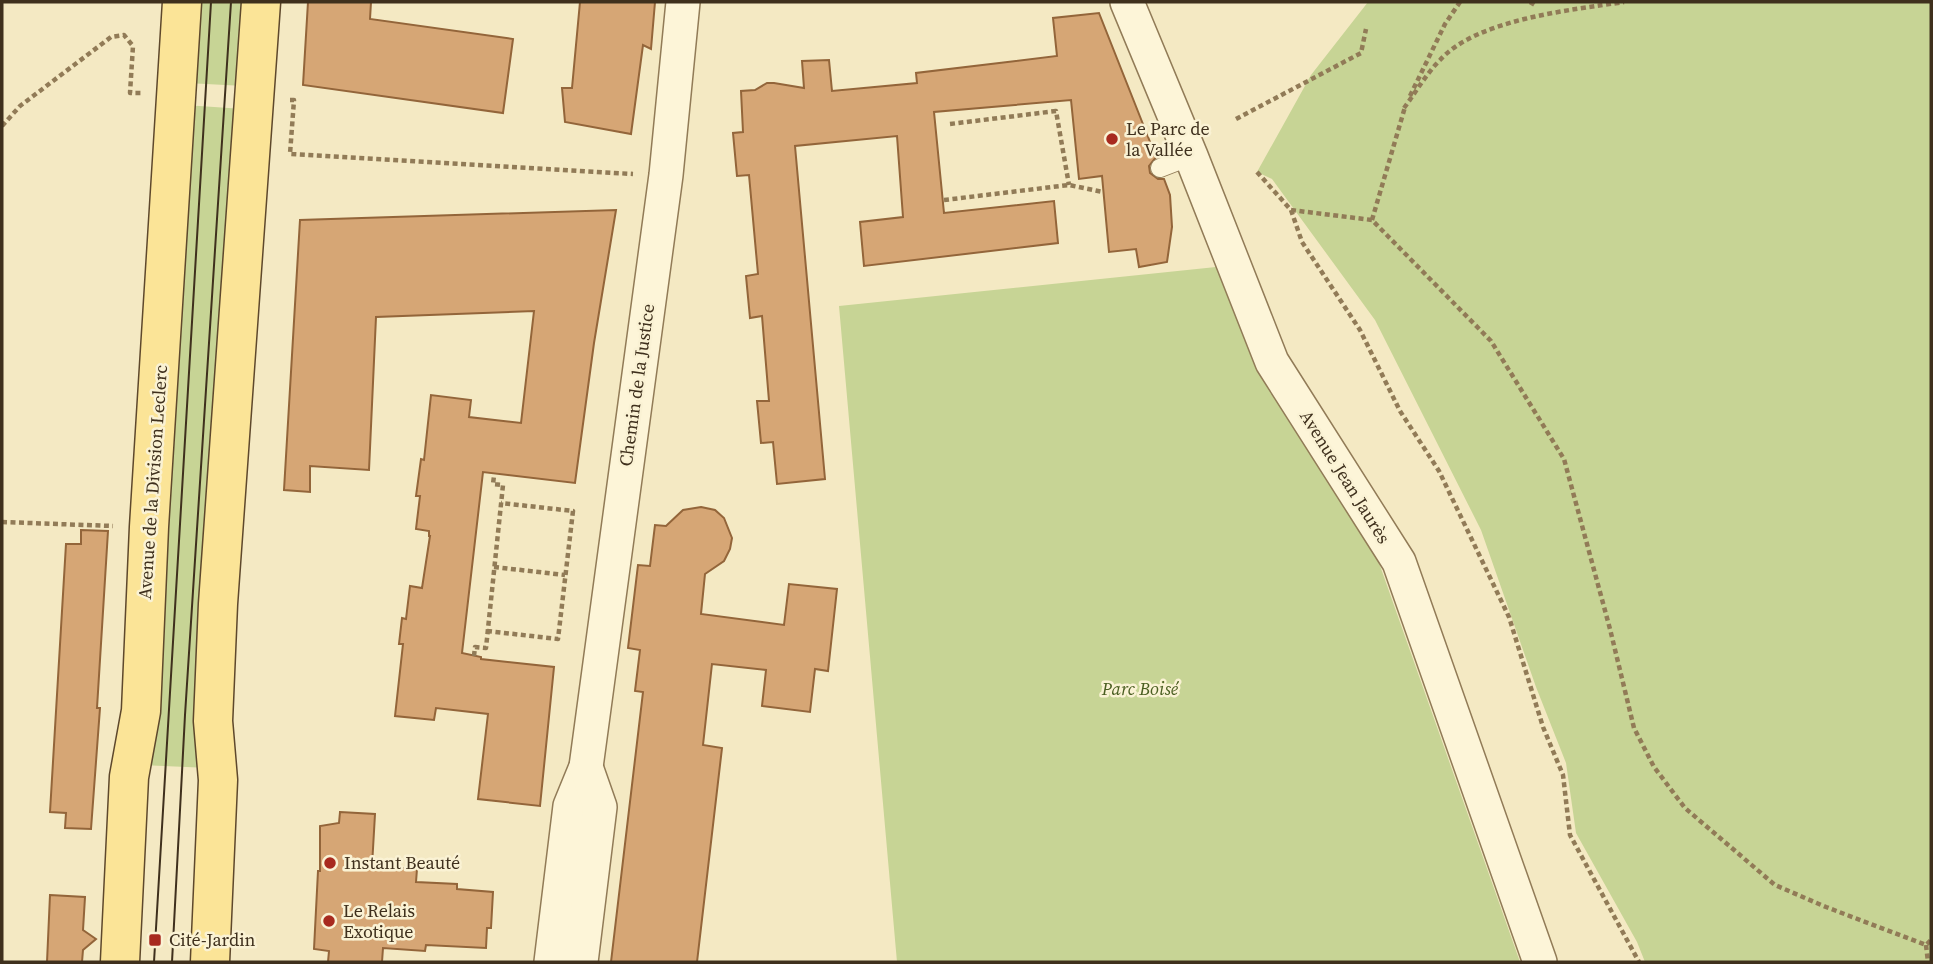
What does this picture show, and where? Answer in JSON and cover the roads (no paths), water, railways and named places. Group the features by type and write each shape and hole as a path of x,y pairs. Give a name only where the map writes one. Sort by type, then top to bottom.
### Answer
{"main road":[{"name":"Avenue de la Division Leclerc","path":"120,962 129,777 141,710 149,527 182,2"},
{"path":"210,962 218,780 213,721 218,604 261,2"}],"street":[{"name":"Chemin de la Justice","path":"581,962 570,927 570,806 586,767 664,189 684,2"},
{"name":"Avenue Jean Jaurès","path":"1128,2 1272,362 1399,562 1540,962"},
{"name":"Chemin de la Justice","path":"551,962 570,927"}],"lane":[{"path":"1160,168 1195,166"}],"tram line":[{"path":"154,962 211,2"},
{"path":"172,962 185,715 231,2"}],"place":[{"name":"Le Parc de la Vallée","path":"1112,139"},
{"name":"Instant Beauté","path":"330,863"},
{"name":"Le Relais Exotique","path":"329,921"},
{"name":"Cité-Jardin","path":"155,940"}],"park label":[{"name":"Parc Boisé","path":"1140,689"}]}
